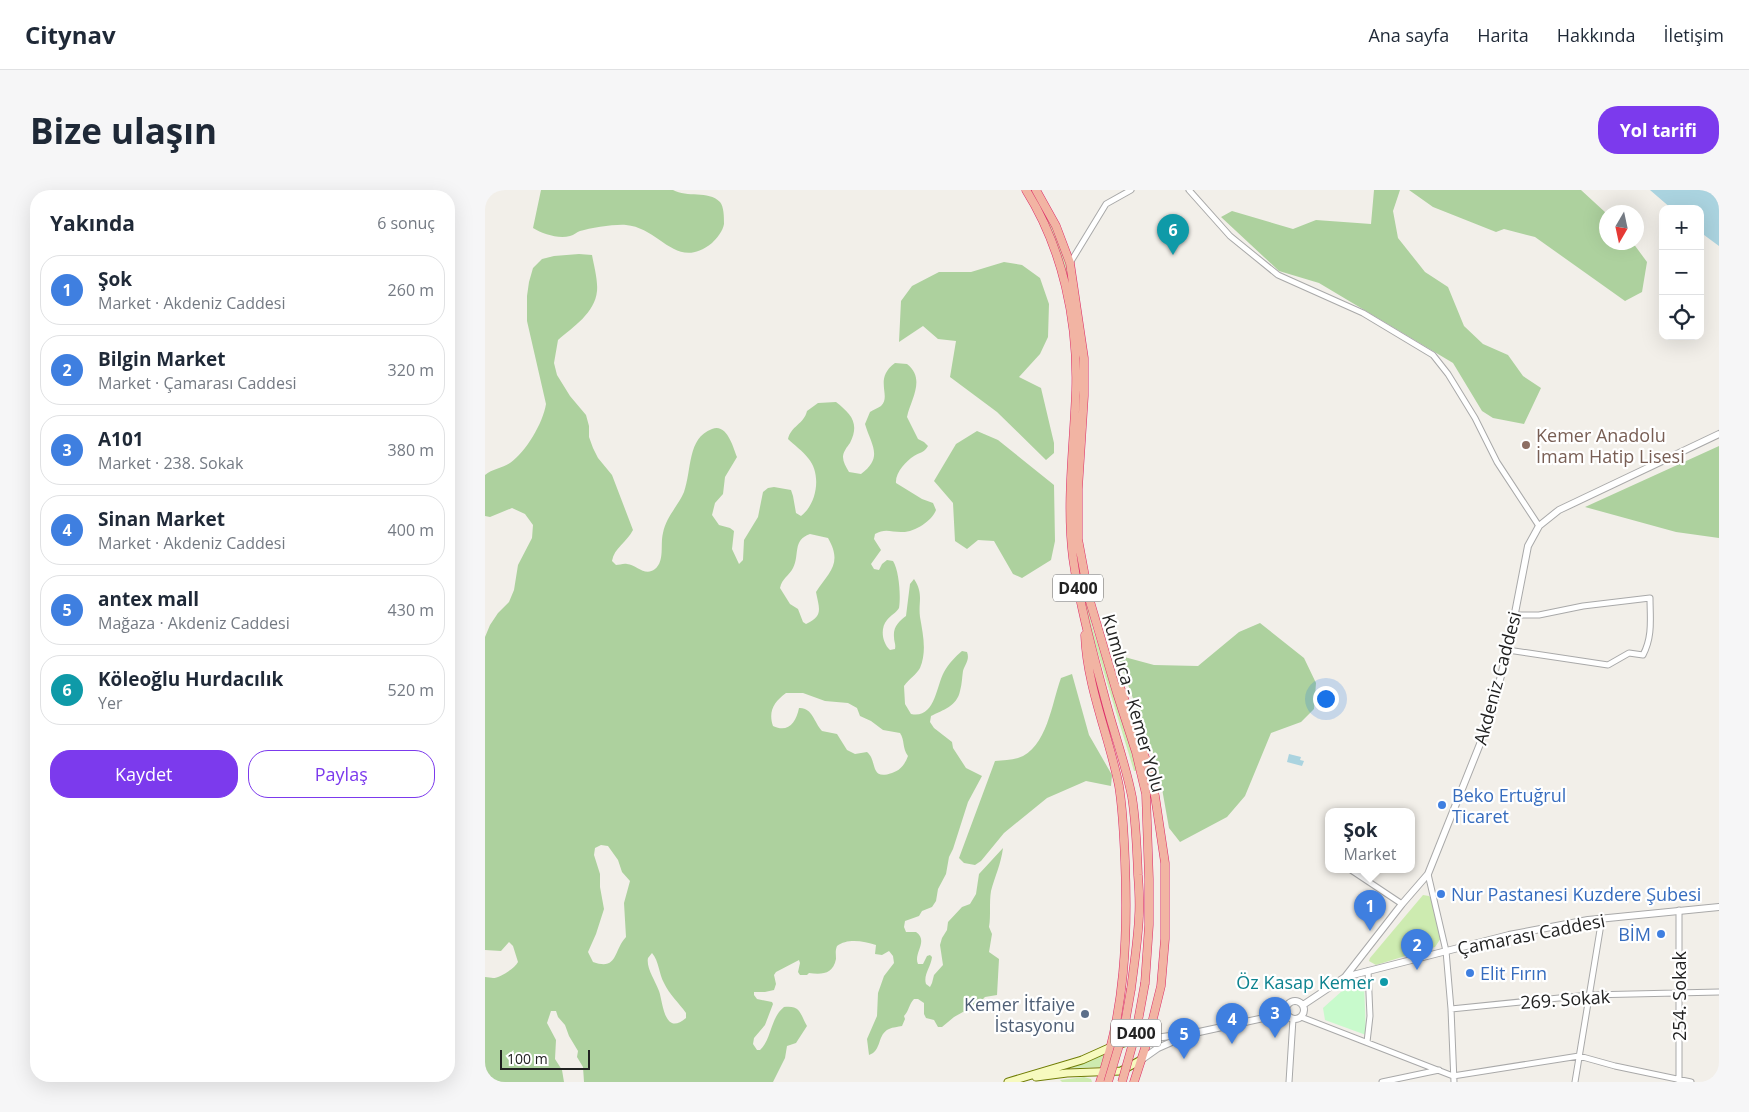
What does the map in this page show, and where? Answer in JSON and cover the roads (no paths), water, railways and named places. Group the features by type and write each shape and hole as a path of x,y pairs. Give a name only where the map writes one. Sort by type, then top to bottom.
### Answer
{"highway":[{"name":"Kumluca - Kemer Yolu","path":"1026,190 1040,212 1055,248 1072,326 1076,390 1069,514 1075,570 1107,707 1126,770 1135,818 1139,914 1131,989 1124,1029 1108,1082"},
{"name":"Kumluca - Kemer Yolu","path":"1036,190 1056,226 1070,263 1084,358 1085,396 1078,489 1078,540 1089,598 1136,752 1146,794 1149,925 1145,983 1136,1032 1122,1082"},
{"name":"Kumluca - Kemer Yolu","path":"1085,618 1086,654 1117,780 1123,822 1126,890 1122,991 1111,1047 1100,1082"},
{"path":"1105,652 1147,763 1155,796 1165,863 1165,939 1161,986 1148,1039 1134,1082"}],"main road":[{"path":"1010,1081 1082,1060 1127,1042 1148,1039"},
{"path":"1010,1081 1067,1073 1121,1071 1141,1060"}],"street":[{"path":"1070,263 1106,204 1131,190"},
{"path":"1189,190 1230,236 1278,275 1363,313 1433,355 1449,374 1475,418 1497,462 1539,526"},
{"name":"Akdeniz Caddesi","path":"1303,1005 1345,977 1428,874 1490,719 1507,650 1528,546 1539,526 1559,510 1719,434"},
{"path":"1507,650 1608,664 1629,652 1643,655 1651,631 1650,598 1583,606 1539,615 1514,615"},
{"path":"1356,873 1402,904"},
{"path":"1428,874 1446,951 1454,1079"},
{"name":"Çamarası Caddesi","path":"1345,977 1509,935 1602,918 1719,907"},
{"name":"254. Sokak","path":"1679,910 1679,1081"},
{"path":"1575,1082 1602,918"},
{"path":"1367,1042 1370,1016 1368,971"},
{"name":"269. Sokak","path":"1451,1009 1589,995 1719,992"},
{"path":"1289,1082 1293,1019 1286,1009 1291,1002 1296,1001 1303,1005 1304,1014 1301,1018"},
{"path":"1148,1039 1199,1032 1287,1013"},
{"path":"1293,1019 1301,1018 1367,1042 1439,1070 1454,1079 1579,1056 1679,1081 1691,1082"},
{"path":"1141,1060 1158,1048 1199,1032"},
{"path":"1382,1082 1397,1081 1439,1070"}],"water":[{"path":"1650,190 1719,190 1719,246 1704,235 1704,205 1667,205"},
{"path":"1289,754 1301,757 1300,760 1304,761 1302,766 1287,762"}],"place":[{"name":"Köleoğlu Hurdacılık","path":"1173,255"},
{"name":"Kemer Anadolu İmam Hatip Lisesi","path":"1526,445"},
{"name":"Beko Ertuğrul Ticaret","path":"1442,805"},
{"name":"Nur Pastanesi Kuzdere Şubesi","path":"1441,894"},
{"name":"Şok","path":"1370,931"},
{"name":"BİM","path":"1661,934"},
{"name":"Bilgin Market","path":"1417,970"},
{"name":"Elit Fırın","path":"1470,973"},
{"name":"Öz Kasap Kemer","path":"1384,982"},
{"name":"Kemer İtfaiye İstasyonu","path":"1085,1014"},
{"name":"A101","path":"1275,1038"},
{"name":"Sinan Market","path":"1232,1044"},
{"name":"antex mall","path":"1184,1059"}]}
